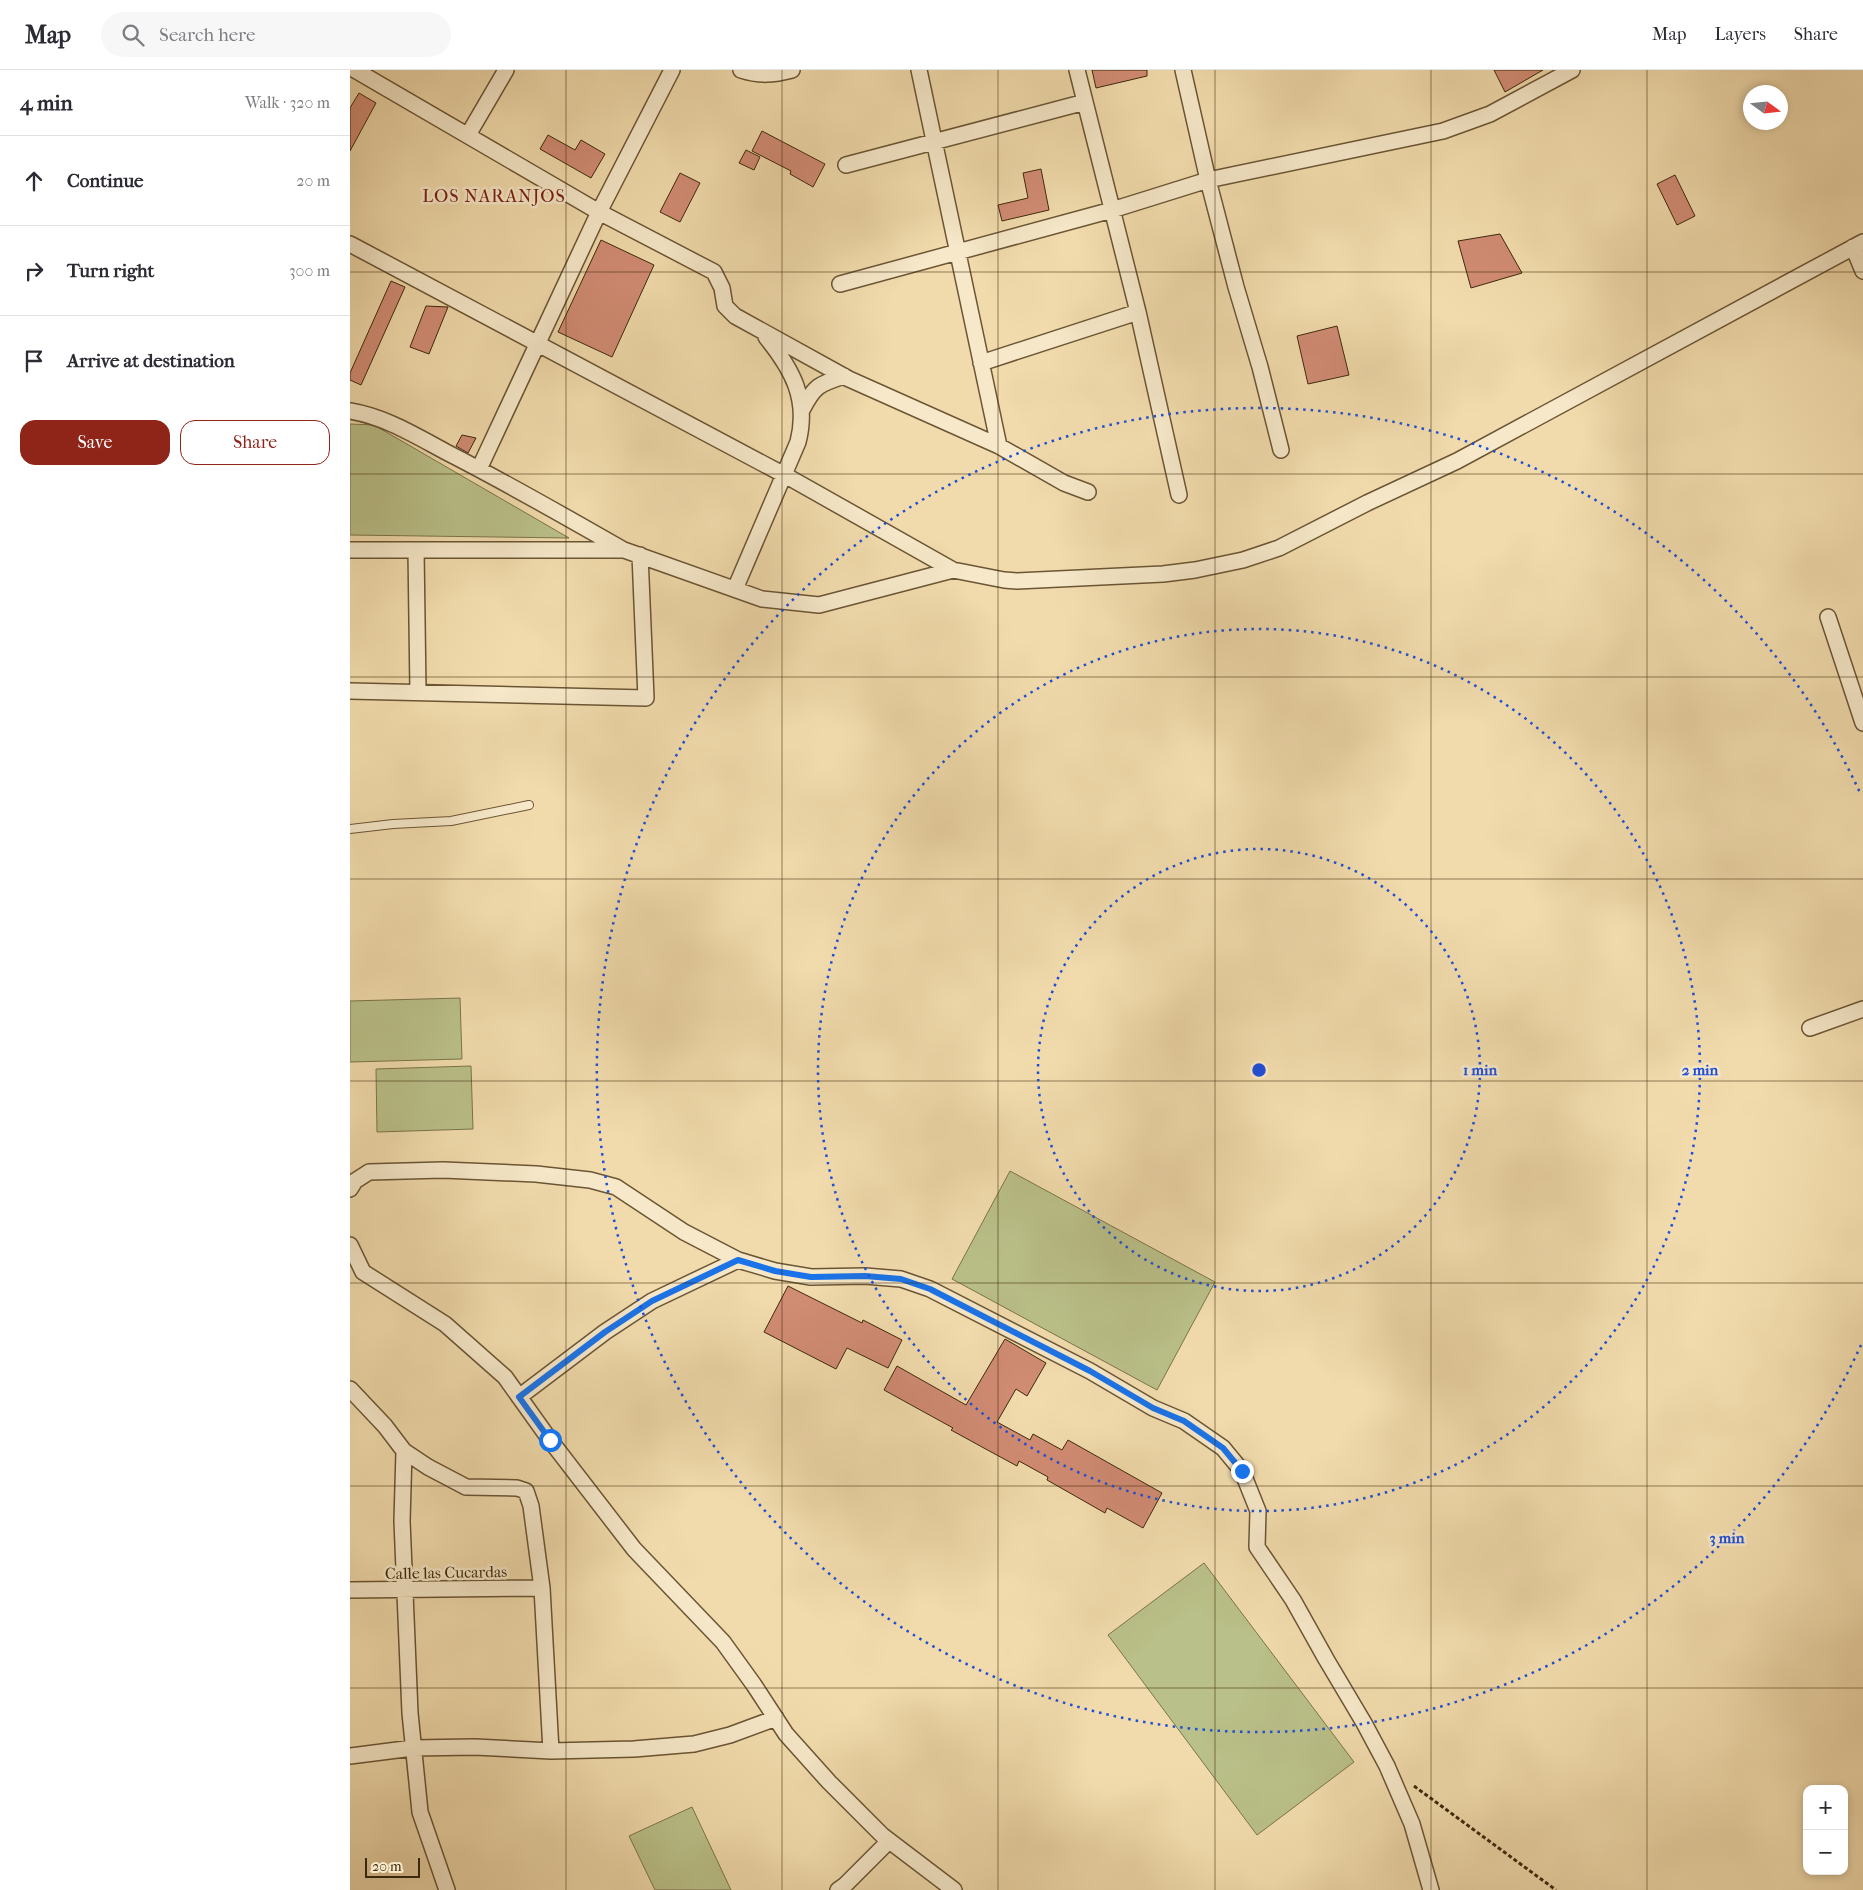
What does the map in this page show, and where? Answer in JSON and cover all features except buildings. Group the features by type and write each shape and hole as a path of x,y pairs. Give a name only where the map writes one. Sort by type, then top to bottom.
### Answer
{"street":[{"path":"355,70 599,212 714,272 722,288 725,306 735,316 761,331 844,376 999,446 1064,483 1088,492"},
{"path":"468,136 506,70"},
{"path":"479,469 599,212 672,70"},
{"path":"740,70 770,75 792,70"},
{"path":"919,70 999,446"},
{"path":"1077,70 1138,312 1179,495"},
{"path":"1184,70 1208,180 1281,450"},
{"path":"840,284 1112,210 1208,180 1443,131 1490,114 1572,70"},
{"path":"846,165 1085,102"},
{"path":"350,244 784,475 953,570 1017,581 1163,574 1195,570 1243,560 1278,548 1367,503 1458,461 1858,244 1863,270"},
{"path":"981,363 1138,312"},
{"path":"735,589 798,442 802,425 802,410 797,386 784,359 761,331"},
{"path":"802,410 815,389 824,383 844,376"},
{"path":"350,410 388,421 479,469 624,550 762,599 818,605 953,570"},
{"path":"350,550 624,550"},
{"path":"416,550 418,692"},
{"path":"350,691 646,698 640,555"},
{"path":"1828,617 1863,723"},
{"path":"1810,1028 1863,1009"},
{"path":"350,1189 355,1181 369,1172 443,1170 536,1174 590,1180 616,1187 684,1232 738,1260 775,1271 811,1277 865,1276 901,1279 930,1289 1090,1371 1153,1408 1184,1421 1223,1448 1242,1471 1258,1511 1257,1547 1293,1600 1387,1766 1412,1824 1431,1890"},
{"path":"350,1245 363,1272 445,1324 505,1377 550,1440 634,1549 723,1642 786,1734 829,1782 889,1841 954,1890"},
{"path":"519,1397 605,1332 652,1301 738,1260"},
{"path":"350,1389 385,1426 404,1451 428,1467 466,1487 516,1488 526,1491 531,1506 542,1588 551,1750"},
{"path":"404,1451 402,1521 404,1591 413,1748 420,1812 446,1890"},
{"name":"Calle las Cucardas","path":"350,1590 404,1591 542,1588"},
{"path":"350,1756 413,1748 475,1747 551,1750 634,1750 694,1744 730,1735 776,1718"},
{"path":"838,1890 889,1841"}],"lane":[{"path":"350,829 393,824 451,821 529,805"}],"path":[{"path":"1410,1783 1556,1890"}],"green space":[{"path":"350,424 374,425 569,538 350,535"},
{"path":"460,998 462,1059 350,1062 350,1001"},
{"path":"471,1066 473,1129 377,1132 376,1069"},
{"path":"1010,1171 1215,1282 1157,1390 952,1279"},
{"path":"1204,1563 1354,1762 1257,1835 1108,1635"},
{"path":"692,1807 731,1890 655,1890 629,1836"}],"district":[{"name":"LOS NARANJOS","path":"494,196"}],"route":[{"path":"550,1440 519,1397 605,1332 652,1301 738,1260 775,1271 811,1277 865,1276 901,1279 930,1289 1090,1371 1153,1408 1184,1421 1223,1448 1242,1471"}]}
